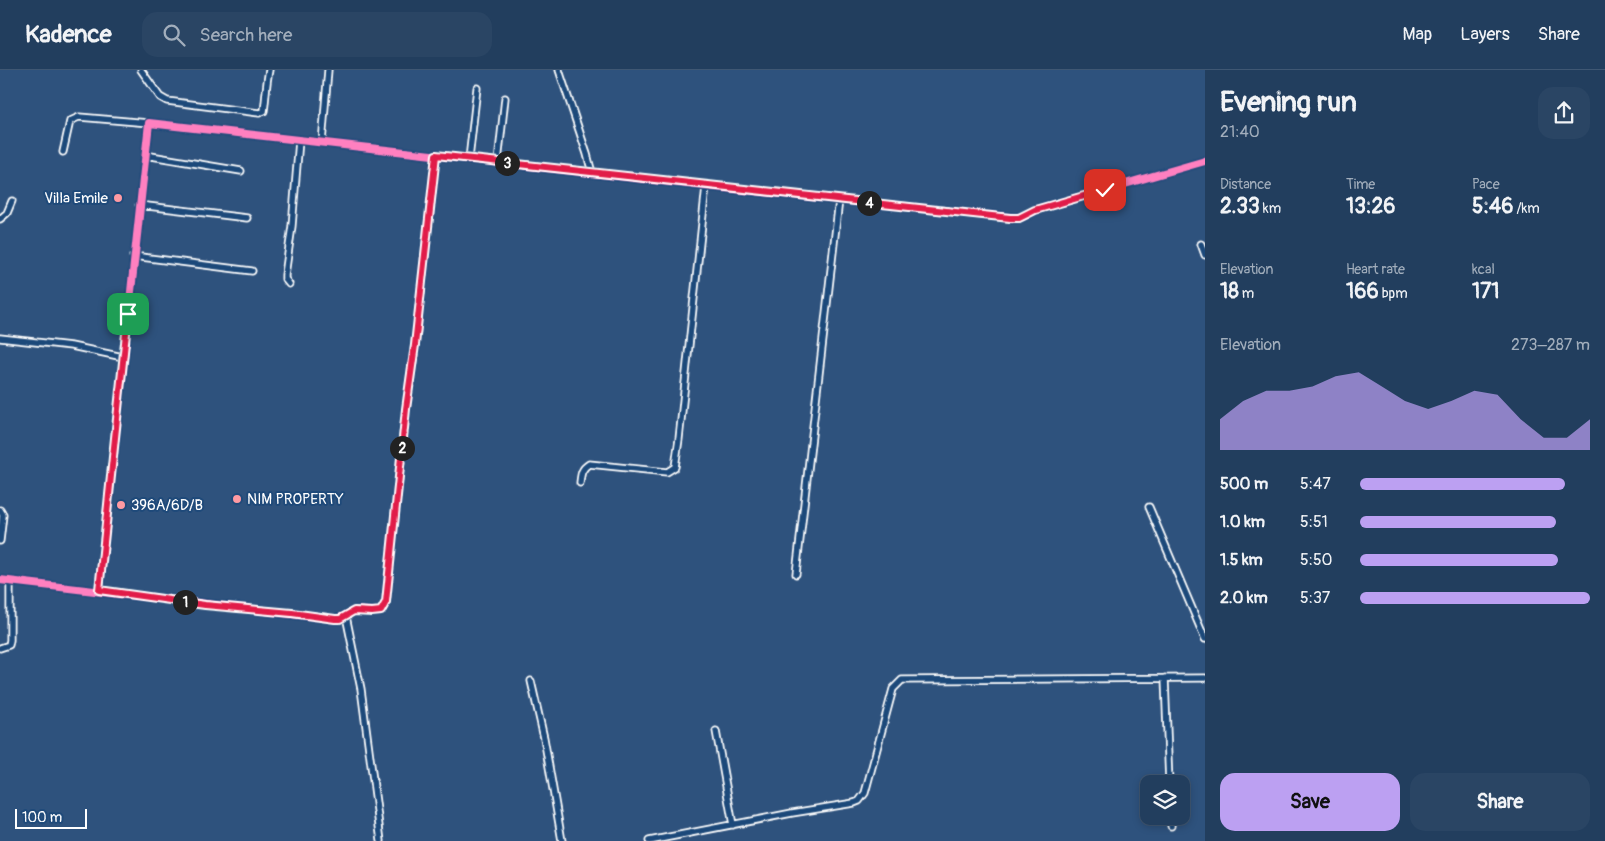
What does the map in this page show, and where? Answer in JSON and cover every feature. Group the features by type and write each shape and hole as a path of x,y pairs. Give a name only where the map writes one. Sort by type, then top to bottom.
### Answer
{"street":[{"path":"141,70 160,96 167,101 258,113 264,111 269,70"},
{"path":"322,143 328,70"},
{"path":"559,70 592,173"},
{"path":"469,159 477,88"},
{"path":"498,162 505,98"},
{"path":"63,152 70,121 79,117 148,123 706,186 1019,218 1038,208 1205,162"},
{"path":"99,590 148,123"},
{"path":"289,284 285,279 285,275 292,226 299,140"},
{"path":"145,155 241,171"},
{"path":"0,580 99,590 205,605 335,619 346,616 354,611 381,611 386,602 406,409 436,155"},
{"path":"580,482 581,472 589,464 667,472 675,467 680,439 706,186"},
{"path":"796,574 839,200"},
{"path":"0,219 7,213 12,201"},
{"path":"139,205 247,218"},
{"path":"1201,244 1205,255"},
{"path":"133,256 252,271"},
{"path":"0,338 71,346 123,357"},
{"path":"1149,507 1205,639"},
{"path":"0,510 3,515 0,541"},
{"path":"0,648 8,645 10,640 10,581"},
{"path":"346,616 361,690 381,841"},
{"path":"1165,678 1169,775"},
{"path":"649,841 792,813 854,804 865,793 893,689 902,680 1205,678"},
{"path":"531,681 544,738 562,841"},
{"path":"716,731 733,825"}],"cycle path":[{"path":"99,591 149,123 706,186 1015,218 1022,217 1038,209 1205,161"},
{"path":"0,580 335,619 355,611 381,611 386,602 406,409 436,155"}],"place":[{"name":"Villa Emile","path":"118,198"},
{"name":"NIM PROPERTY","path":"237,499"},
{"name":"396A/6D/B","path":"121,505"}],"route":[{"path":"128,314 99,590 205,605 340,619 354,611 378,612 386,605 406,409 436,155 1010,218 1019,218 1035,210 1105,190"}]}
